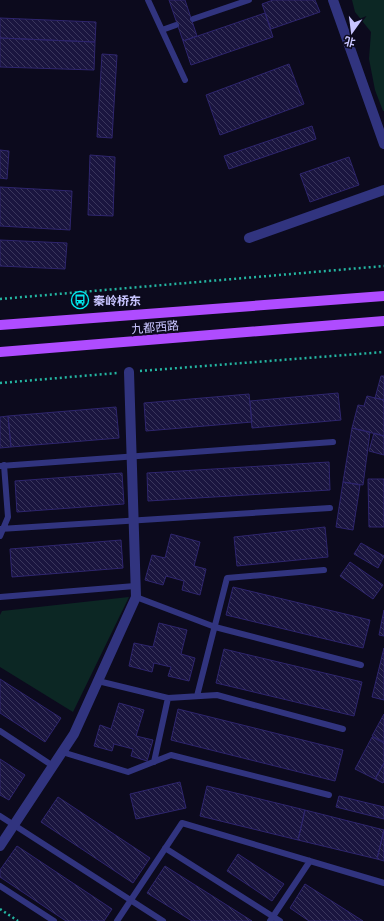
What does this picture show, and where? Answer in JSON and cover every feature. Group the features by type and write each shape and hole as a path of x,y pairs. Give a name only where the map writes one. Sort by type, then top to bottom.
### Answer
{"main road":[{"name":"九都西路","path":"0,325 384,296"},
{"name":"九都西路","path":"0,352 384,321"}],"street":[{"path":"334,0 384,144"},
{"path":"249,238 384,190"},
{"path":"0,846 74,734 136,597 129,372"}],"lane":[{"path":"148,0 185,80"},
{"path":"193,19 249,0"},
{"path":"162,30 176,25"},
{"path":"0,536 1,529 8,516 2,466 333,442"},
{"path":"1,529 330,508"},
{"path":"197,696 228,578 324,570"},
{"path":"0,597 135,586"},
{"path":"136,597 215,627 362,665"},
{"path":"98,681 168,698 217,695 343,729"},
{"path":"154,762 168,698"},
{"path":"0,731 53,766"},
{"path":"62,752 128,772 171,755 329,795"},
{"path":"0,816 163,921"},
{"path":"117,921 182,823 384,883"},
{"path":"165,848 271,919 280,921"},
{"path":"271,919 310,861"},
{"path":"0,886 54,921"}],"path":[{"path":"0,299 384,266"},
{"path":"0,383 384,352"},
{"path":"0,909 18,921"}],"green space":[{"path":"352,0 384,0 384,111 375,90 369,59 371,32 355,12"},
{"path":"129,597 73,712 0,667 0,615 2,611"}],"building":[{"path":"169,0 185,0 197,36 183,41"},
{"path":"273,0 315,0 320,12 271,29 262,4"},
{"path":"265,13 273,37 191,65 183,41"},
{"path":"0,18 96,22 95,42 0,38"},
{"path":"0,38 95,42 94,70 0,67"},
{"path":"102,54 117,55 112,138 97,137"},
{"path":"289,64 304,104 220,135 206,95"},
{"path":"312,126 316,139 229,169 224,156"},
{"path":"0,150 9,151 7,179 0,178"},
{"path":"90,155 115,157 113,216 88,215"},
{"path":"349,157 359,185 310,202 300,174"},
{"path":"0,187 72,191 70,230 0,226"},
{"path":"0,240 67,243 65,269 0,266"},
{"path":"381,376 384,376 384,400 375,398"},
{"path":"338,393 341,420 252,428 250,401"},
{"path":"249,394 252,422 146,431 144,403"},
{"path":"367,396 384,400 384,436 352,428 358,405 364,406"},
{"path":"116,407 119,438 11,447 8,416"},
{"path":"8,416 11,447 0,448 0,417"},
{"path":"352,428 370,432 363,485 343,482"},
{"path":"374,433 384,436 384,455 369,451"},
{"path":"329,462 330,490 148,501 147,473"},
{"path":"122,473 124,504 17,512 15,481"},
{"path":"368,479 384,479 384,527 369,527"},
{"path":"343,482 360,485 353,530 336,527"},
{"path":"325,527 328,557 237,566 234,537"},
{"path":"171,534 200,542 194,566 206,569 200,595 182,590 184,581 166,576 163,585 145,580 152,555 165,558"},
{"path":"121,540 123,568 12,577 10,549"},
{"path":"361,543 384,556 378,568 354,554"},
{"path":"350,562 383,585 373,599 340,576"},
{"path":"233,587 370,620 363,648 226,615"},
{"path":"384,610 384,636 379,635"},
{"path":"159,623 187,630 181,654 195,658 189,681 168,676 171,667 154,663 152,672 129,666 134,643 153,647"},
{"path":"384,648 384,700 372,697"},
{"path":"224,649 362,682 354,716 216,683"},
{"path":"0,679 61,718 45,742 0,713"},
{"path":"119,703 144,710 136,736 153,740 147,761 131,756 133,749 114,744 112,751 94,746 100,725 111,729"},
{"path":"178,709 343,750 335,781 171,740"},
{"path":"384,714 384,742 372,736"},
{"path":"372,737 384,743 384,763 375,779 355,769"},
{"path":"0,759 25,775 9,800 0,795"},
{"path":"384,763 384,781 383,783 375,779"},
{"path":"180,782 186,808 136,819 130,794"},
{"path":"207,786 305,810 298,840 200,816"},
{"path":"339,796 384,807 384,819 336,807"},
{"path":"58,797 150,858 133,883 41,822"},
{"path":"305,810 384,830 377,859 298,840"},
{"path":"384,830 384,861 377,859"},
{"path":"17,846 112,909 104,921 66,921 0,877 0,870"},
{"path":"238,854 284,884 272,901 227,871"},
{"path":"165,866 252,921 192,921 147,893"},
{"path":"305,884 363,921 309,921 290,908"}],"place":[{"name":"秦岭桥东","path":"80,300"}]}
